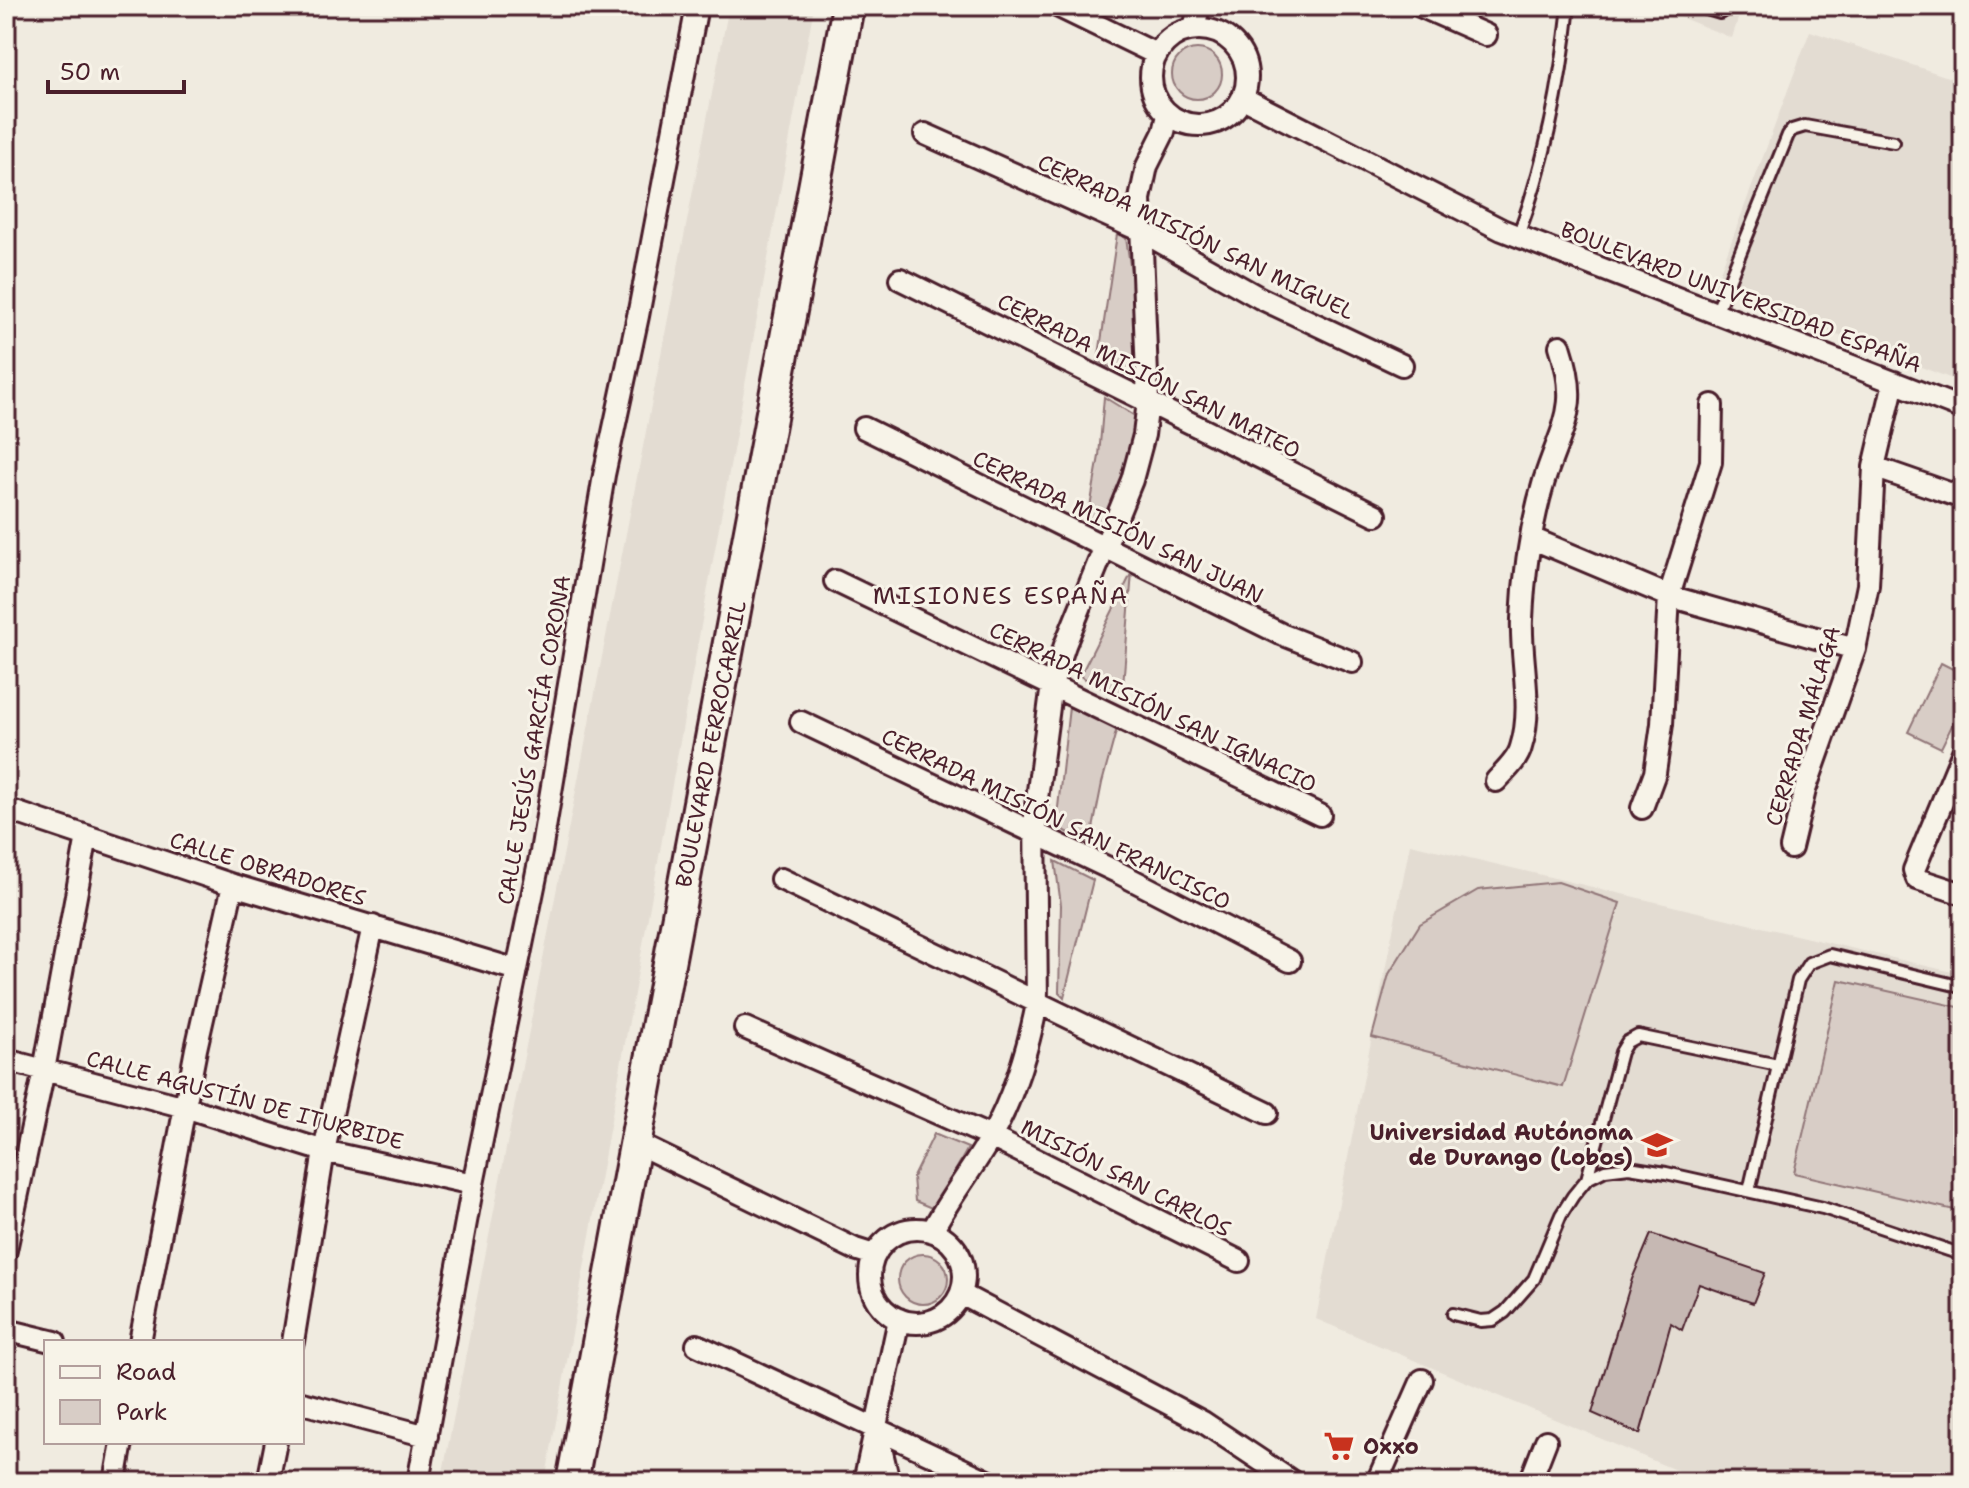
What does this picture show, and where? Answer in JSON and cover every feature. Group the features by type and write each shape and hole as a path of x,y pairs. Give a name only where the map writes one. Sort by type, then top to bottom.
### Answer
{"main road":[{"name":"BOULEVARD FERROCARRIL","path":"572,1482 848,6"}],"street":[{"name":"CALLE JESÚS GARCÍA CORONA","path":"418,1482 473,1184 541,852 604,475 641,301 697,6"},
{"path":"1057,6 1156,54"},
{"path":"1194,29 1199,6"},
{"path":"1420,6 1486,35"},
{"path":"1194,29 1221,33 1235,43 1248,69 1243,98 1232,113 1210,124 1185,124 1168,115 1157,103 1151,87 1151,70 1156,54 1174,37 1194,29"},
{"name":"BOULEVARD UNIVERSIDAD ESPAÑA","path":"1243,98 1510,233 1963,409"},
{"path":"932,1231 991,1137 1018,1077 1037,1004 1035,814 1052,684 1132,480 1144,435 1148,401 1140,199 1147,166 1164,132 1168,115"},
{"name":"CERRADA MISIÓN SAN MIGUEL","path":"925,134 1141,231 1260,298 1402,365"},
{"name":"CERRADA MISIÓN SAN MATEO","path":"900,279 1376,515"},
{"path":"1496,781 1521,749 1525,724 1522,620 1531,538 1545,479 1569,411 1568,378 1560,346"},
{"name":"CERRADA MÁLAGA","path":"1791,848 1805,790 1855,649 1868,585 1874,467 1894,382"},
{"path":"1642,808 1655,773 1662,724 1669,596 1711,462 1712,405"},
{"name":"CERRADA MISIÓN SAN JUAN","path":"864,428 1281,634 1352,662"},
{"path":"1874,467 1963,498"},
{"path":"1531,538 1669,596 1855,649"},
{"name":"CERRADA MISIÓN SAN IGNACIO","path":"835,581 1320,815"},
{"name":"CERRADA MISIÓN SAN FRANCISCO","path":"801,722 1117,872 1290,961"},
{"path":"1963,752 1916,861 1914,875 1926,883 1963,894"},
{"name":"CALLE OBRADORES","path":"6,809 233,885 517,970"},
{"path":"6,1250 44,1070 87,836"},
{"path":"781,879 1267,1113"},
{"path":"140,1340 185,1107 233,885"},
{"path":"293,1340 324,1151 373,926"},
{"name":"MISIÓN SAN CARLOS","path":"745,1028 991,1137 1239,1261"},
{"name":"CALLE AGUSTÍN DE ITURBIDE","path":"6,1060 185,1107 324,1151 473,1184"},
{"path":"636,1143 855,1249 874,1255"},
{"path":"913,1228 932,1231 945,1238 958,1252 963,1267 961,1294 951,1309 938,1319 922,1323 905,1322 888,1314 877,1302 870,1287 869,1271 874,1255 897,1232 913,1228"},
{"path":"961,1294 1203,1422 1293,1482"},
{"path":"864,1482 899,1319"},
{"path":"6,1330 47,1340"},
{"path":"697,1345 990,1482"},
{"path":"1377,1482 1422,1380"},
{"path":"304,1404 427,1436"},
{"path":"876,1429 889,1482"},
{"path":"1530,1482 1546,1441"},
{"path":"115,1482 122,1444"},
{"path":"268,1482 276,1444"}],"lane":[{"path":"1510,233 1530,204 1542,156 1569,6"},
{"path":"1697,6 1720,13 1730,6"},
{"path":"1716,313 1792,130 1805,126 1894,142"},
{"path":"1749,1191 1798,980 1809,963 1830,955 1963,987"},
{"path":"1453,1314 1481,1321 1493,1320 1519,1299 1534,1279 1561,1215 1587,1179 1621,1052 1627,1042 1638,1036 1778,1065"},
{"path":"1587,1179 1605,1170 1629,1167 1749,1191 1823,1208 1963,1255"}],"shaded area":[{"path":"729,6 814,6 545,1482 441,1482"},
{"path":"1653,6 1742,6 1732,38"},
{"path":"1810,31 1963,82 1963,383 1714,288"},
{"name":"Universidad Autónoma de Durango (Lobos)","path":"1410,844 1952,972 1956,958 1963,960 1963,1482 1704,1482 1316,1319"}],"green space":[{"path":"1187,50 1207,50 1221,64 1221,84 1207,98 1187,98 1173,84 1173,64"},
{"path":"1117,234 1126,238 1137,312 1138,380 1098,362"},
{"path":"1104,397 1138,418 1127,469 1103,525 1088,519 1099,456"},
{"path":"1132,572 1122,699 1080,676"},
{"path":"1941,663 1963,674 1963,703 1941,748 1908,732"},
{"path":"1069,707 1117,728 1090,844 1056,826"},
{"path":"1055,861 1093,880 1064,997 1059,992 1061,905"},
{"path":"1558,882 1620,903 1563,1087 1372,1037 1389,974 1420,924 1478,890"},
{"path":"1839,980 1963,1008 1963,1212 1794,1173"},
{"path":"934,1134 968,1148 934,1209 915,1201 913,1177"},
{"path":"923,1254 941,1261 948,1279 941,1297 923,1304 905,1297 898,1279 905,1261"}],"building":[{"path":"1651,1234 1765,1273 1753,1303 1699,1284 1682,1330 1671,1323 1640,1434 1592,1413 1632,1279"}],"place":[{"name":"Universidad Autónoma de Durango (Lobos)","path":"1657,1145"},
{"name":"Oxxo","path":"1339,1446"}],"district":[{"name":"MISIONES ESPAÑA","path":"1001,596"}]}
